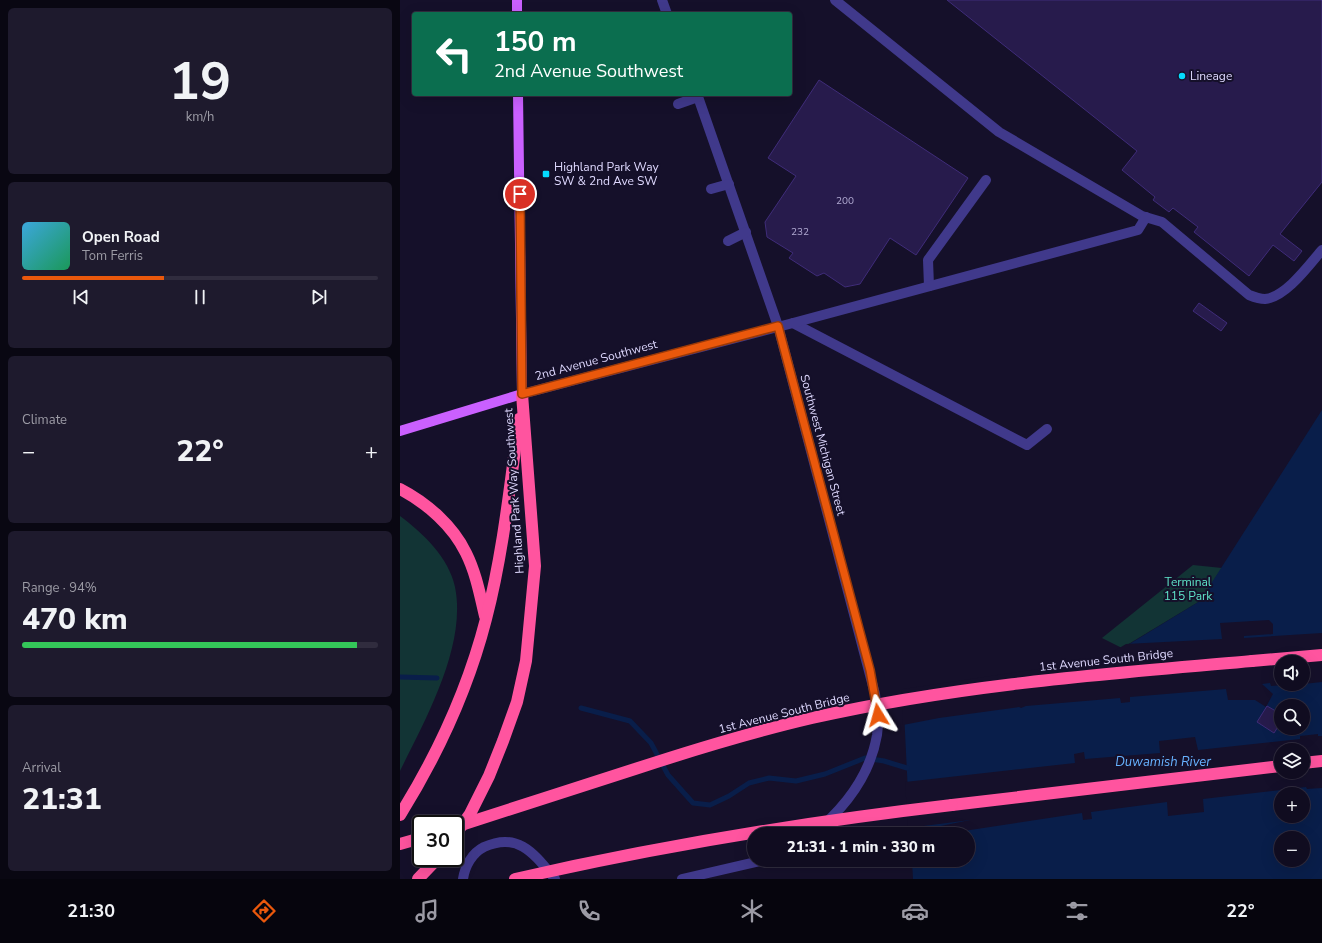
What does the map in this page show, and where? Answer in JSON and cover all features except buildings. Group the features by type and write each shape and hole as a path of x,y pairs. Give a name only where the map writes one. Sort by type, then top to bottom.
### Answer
{"highway":[{"name":"Highland Park Way Southwest","path":"400,815 420,783 449,725 471,669 486,619 504,521 522,394"},
{"name":"Highland Park Way Southwest","path":"464,822 470,814 500,748 518,702 526,662 535,566 522,394"},
{"path":"400,489 430,509 456,537 466,553 475,575 486,619"},
{"name":"1st Avenue South Bridge","path":"464,824 742,737 811,718 896,701 964,690 1095,674 1322,655"},
{"path":"1310,762 1322,761"},
{"path":"515,879 688,844 778,828 890,812 1274,767"},
{"path":"400,844 412,841"},
{"path":"418,879 429,867"}],"main road":[{"path":"517,0 517,12"},
{"name":"Highland Park Way Southwest","path":"518,96 522,394"},
{"name":"2nd Avenue Southwest","path":"400,431 522,394"}],"street":[{"path":"662,0 666,12"},
{"path":"835,0 998,132 1146,217 1162,222 1249,295 1264,299 1274,297 1290,286 1322,250"},
{"path":"678,104 696,96"},
{"name":"Southwest Michigan Street","path":"698,96 778,326 875,694 878,728 873,752 866,772 845,804 832,819 822,827"},
{"path":"929,286 928,260 986,180"},
{"path":"711,189 729,184"},
{"name":"2nd Avenue Southwest","path":"522,394 1138,230 1146,217"},
{"path":"728,240 746,232"},
{"path":"793,323 1027,445 1047,428"},
{"path":"463,879 464,872 470,859 481,848 495,842 510,840 535,854 555,879"},
{"path":"682,879 747,864"}],"green space":[{"path":"400,516 426,538 441,556 452,576 455,587 457,610 455,633 441,682 432,706 400,771"},
{"name":"Terminal 115 Park","path":"1193,565 1222,568 1200,601 1122,648 1102,638"}],"water":[{"name":"Duwamish River","path":"1322,410 1322,879 913,879 912,867 975,867 975,827 910,827 903,691 1100,662 1200,601"}],"pier":[{"path":"1269,620 1273,624 1273,634 1244,636 1244,638 1322,633 1322,682 1310,683 1310,655 1274,655 1274,686 1271,686 1270,683 1262,684 1273,694 1266,707 1255,700 1228,700 1226,689 1130,697 1130,702 1121,703 1120,698 1026,706 1021,708 1019,707 939,718 903,725 901,691 903,689 1099,660 1126,644 1222,639 1220,623"},
{"path":"1318,734 1318,736 1322,736 1322,788 1274,787 1274,791 1203,799 1204,812 1168,816 1167,802 1091,812 1092,819 1083,820 1082,813 975,829 975,827 936,827 970,820 908,827 905,782 1075,763 1074,754 1084,752 1085,759 1160,753 1159,741 1195,737 1198,750 1300,739 1300,736"}],"waterway":[{"path":"400,677 437,678"},
{"path":"581,708 630,721 651,743 668,775 693,803 710,805 729,796 749,783 769,778 796,781 825,774 865,758 884,761 907,768"}],"place":[{"name":"Lineage","path":"1182,76"},
{"name":"Highland Park Way SW & 2nd Ave SW","path":"546,174"}],"route":[{"path":"520,194 522,394 778,326 870,670 878,715"}]}
